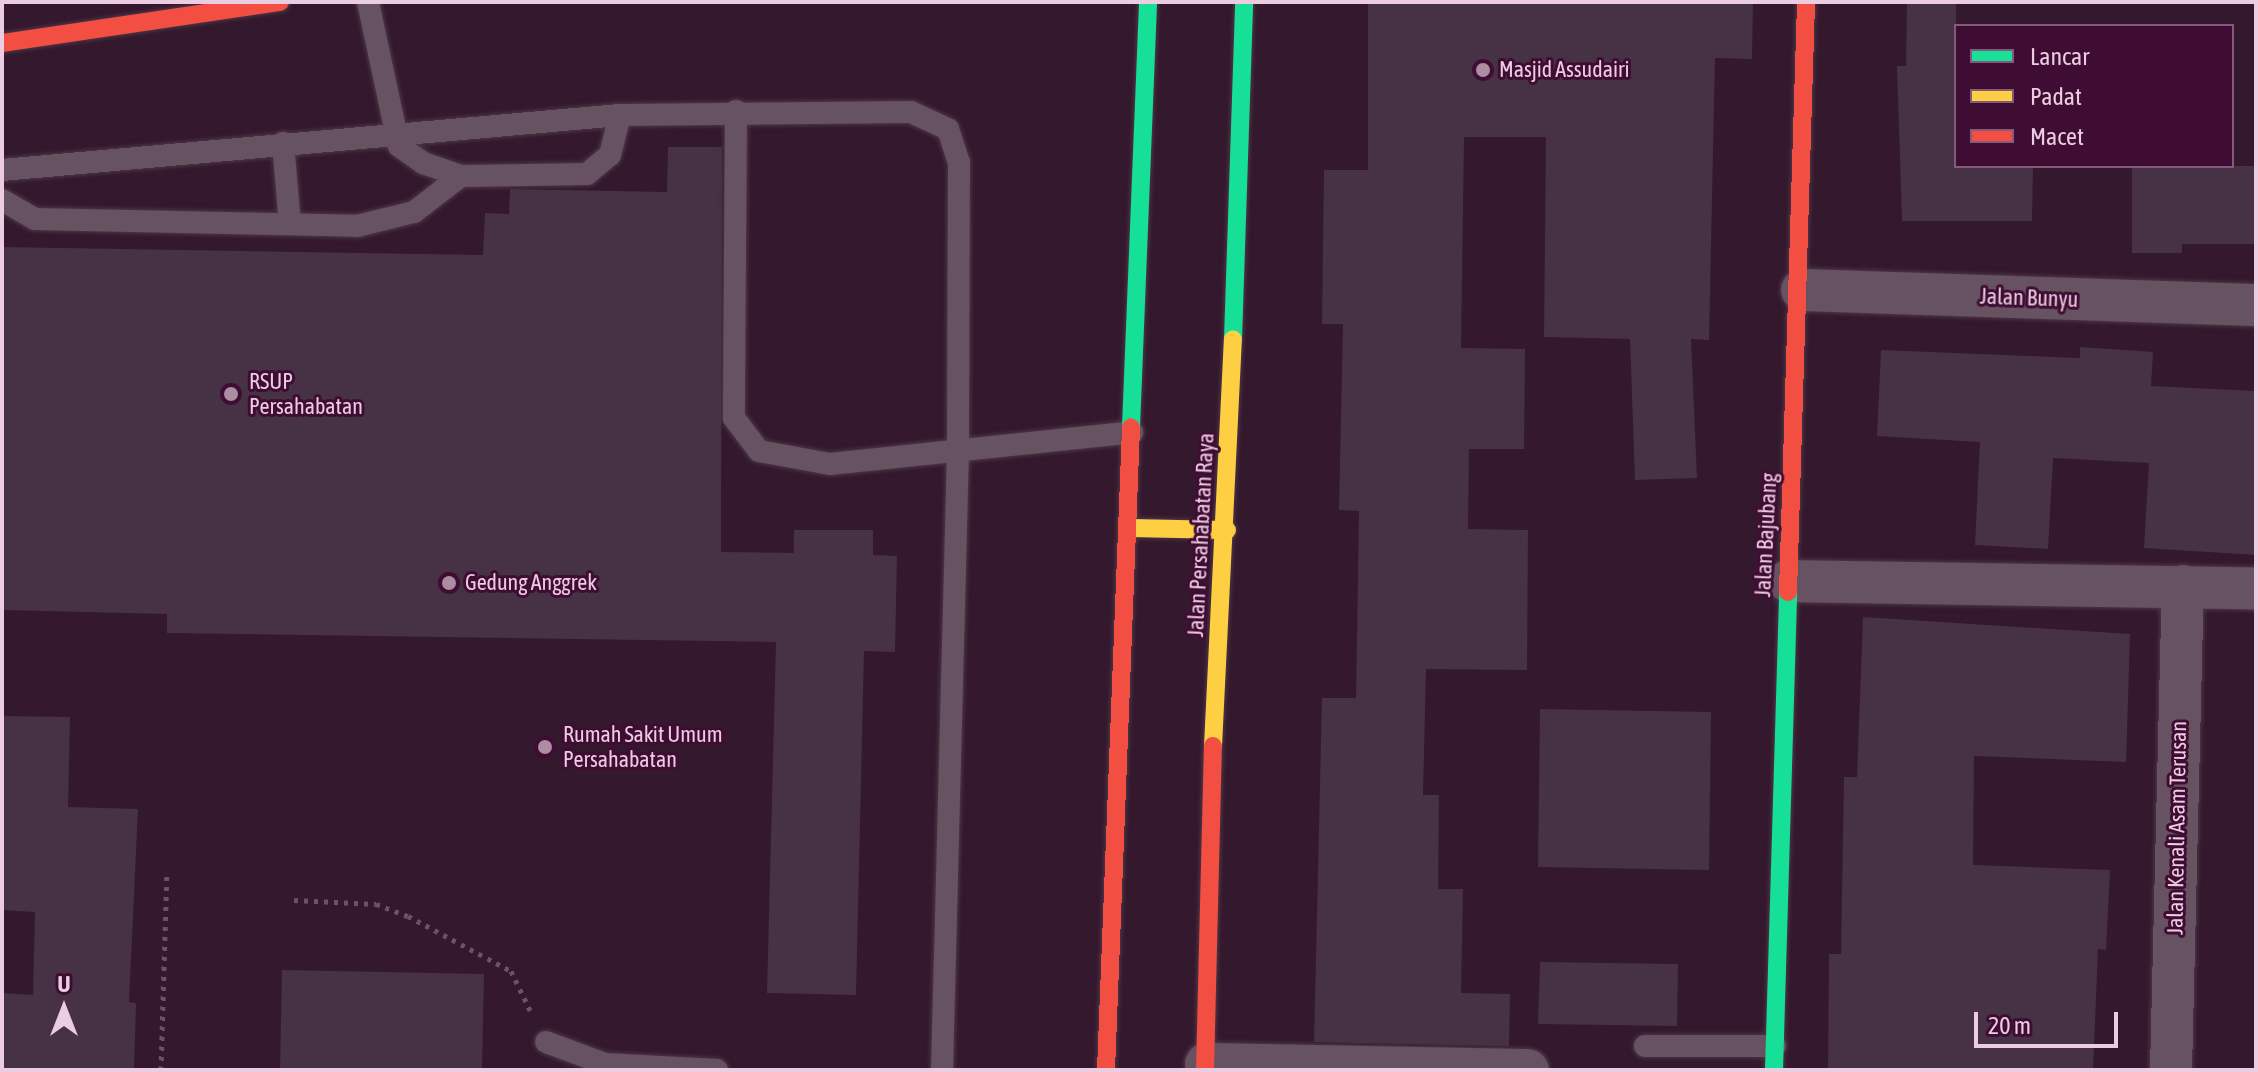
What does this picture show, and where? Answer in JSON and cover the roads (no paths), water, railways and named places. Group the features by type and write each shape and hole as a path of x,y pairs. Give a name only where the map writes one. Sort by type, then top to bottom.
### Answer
{"street":[{"path":"2,43 280,2"},
{"path":"1106,1070 1148,2"},
{"name":"Jalan Persahabatan Raya","path":"1206,1067 1213,731 1227,530 1244,2"},
{"name":"Jalan Bajubang","path":"1774,1070 1788,581 1802,290 1806,2"},
{"name":"Jalan Bunyu","path":"1802,290 2256,305"},
{"path":"1129,528 1227,530"},
{"path":"1788,581 2256,588"},
{"name":"Jalan Kenali Asam Terusan","path":"2171,1070 2183,586"},
{"path":"1206,1067 1528,1070"}],"lane":[{"path":"368,2 393,131 399,146 423,163 461,176 587,174 610,155 620,115"},
{"path":"736,111 734,418 743,436 759,451 830,464 1132,432"},
{"path":"2,170 393,131 620,115 736,111 911,112 948,129 959,162 958,451 942,1070"},
{"path":"283,143 290,224"},
{"path":"2,200 35,219 290,224 386,222 414,212 461,176"},
{"path":"546,1042 605,1064 717,1070"},
{"path":"1645,1046 1775,1046"}],"place":[{"name":"Masjid Assudairi","path":"1483,70"},
{"name":"RSUP Persahabatan","path":"231,394"},
{"name":"Gedung Anggrek","path":"449,583"},
{"name":"Rumah Sakit Umum Persahabatan","path":"545,747"}]}
